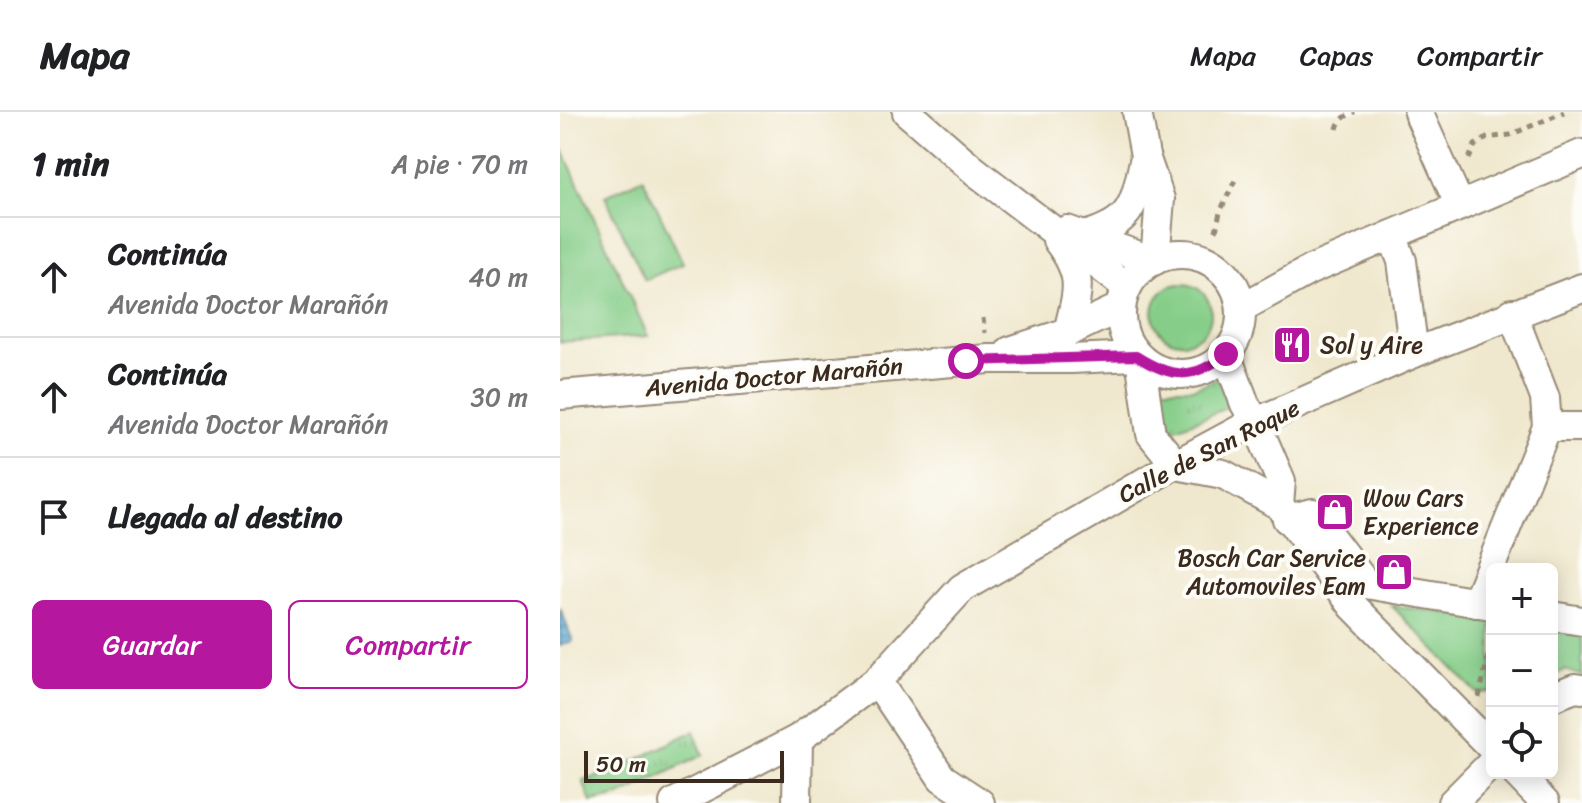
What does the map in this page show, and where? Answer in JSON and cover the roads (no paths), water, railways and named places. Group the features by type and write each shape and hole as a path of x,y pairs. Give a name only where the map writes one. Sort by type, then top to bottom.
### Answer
{"street":[{"path":"907,112 975,171 1041,221 1124,297 1125,337 1138,357 1151,434 1176,465 1223,474 1283,512 1353,606 1486,743"},
{"path":"1137,112 1145,156 1160,199 1154,260"},
{"path":"1418,112 1460,206"},
{"path":"1237,296 1310,270 1582,154"},
{"path":"1084,236 1108,230 1134,204 1145,156"},
{"path":"1041,221 1154,260 1172,255 1198,257 1222,270 1237,296 1240,324 1226,354 1245,404 1281,481 1283,512"},
{"path":"1041,221 1073,261 1078,291 1068,332"},
{"path":"1392,235 1402,261 1414,353"},
{"name":"Avenida Doctor Marañón","path":"560,395 987,346 1068,332 1124,297 1138,272 1154,260"},
{"name":"Calle de San Roque","path":"674,803 798,739 877,681 962,588 1176,465 1256,423 1414,353 1582,288"},
{"path":"1283,512 1312,513 1366,584 1484,604 1547,427 1545,398 1512,313"},
{"name":"Avenida Doctor Marañón","path":"987,346 1071,359 1138,357 1165,371 1193,373 1211,366 1226,354"},
{"path":"1547,427 1582,427"},
{"path":"1558,617 1582,621"},
{"path":"877,681 942,778 980,803"},
{"path":"1558,695 1575,688 1582,689"},
{"path":"797,803 798,739"},
{"path":"1452,803 1486,746"},
{"path":"1522,779 1545,803"}],"water":[{"path":"560,608 573,641 560,645"}],"place":[{"name":"Sol y Aire","path":"1292,345"},
{"name":"Wow Cars Experience","path":"1335,512"},
{"name":"Bosch Car Service Automoviles Eam","path":"1394,572"}]}
